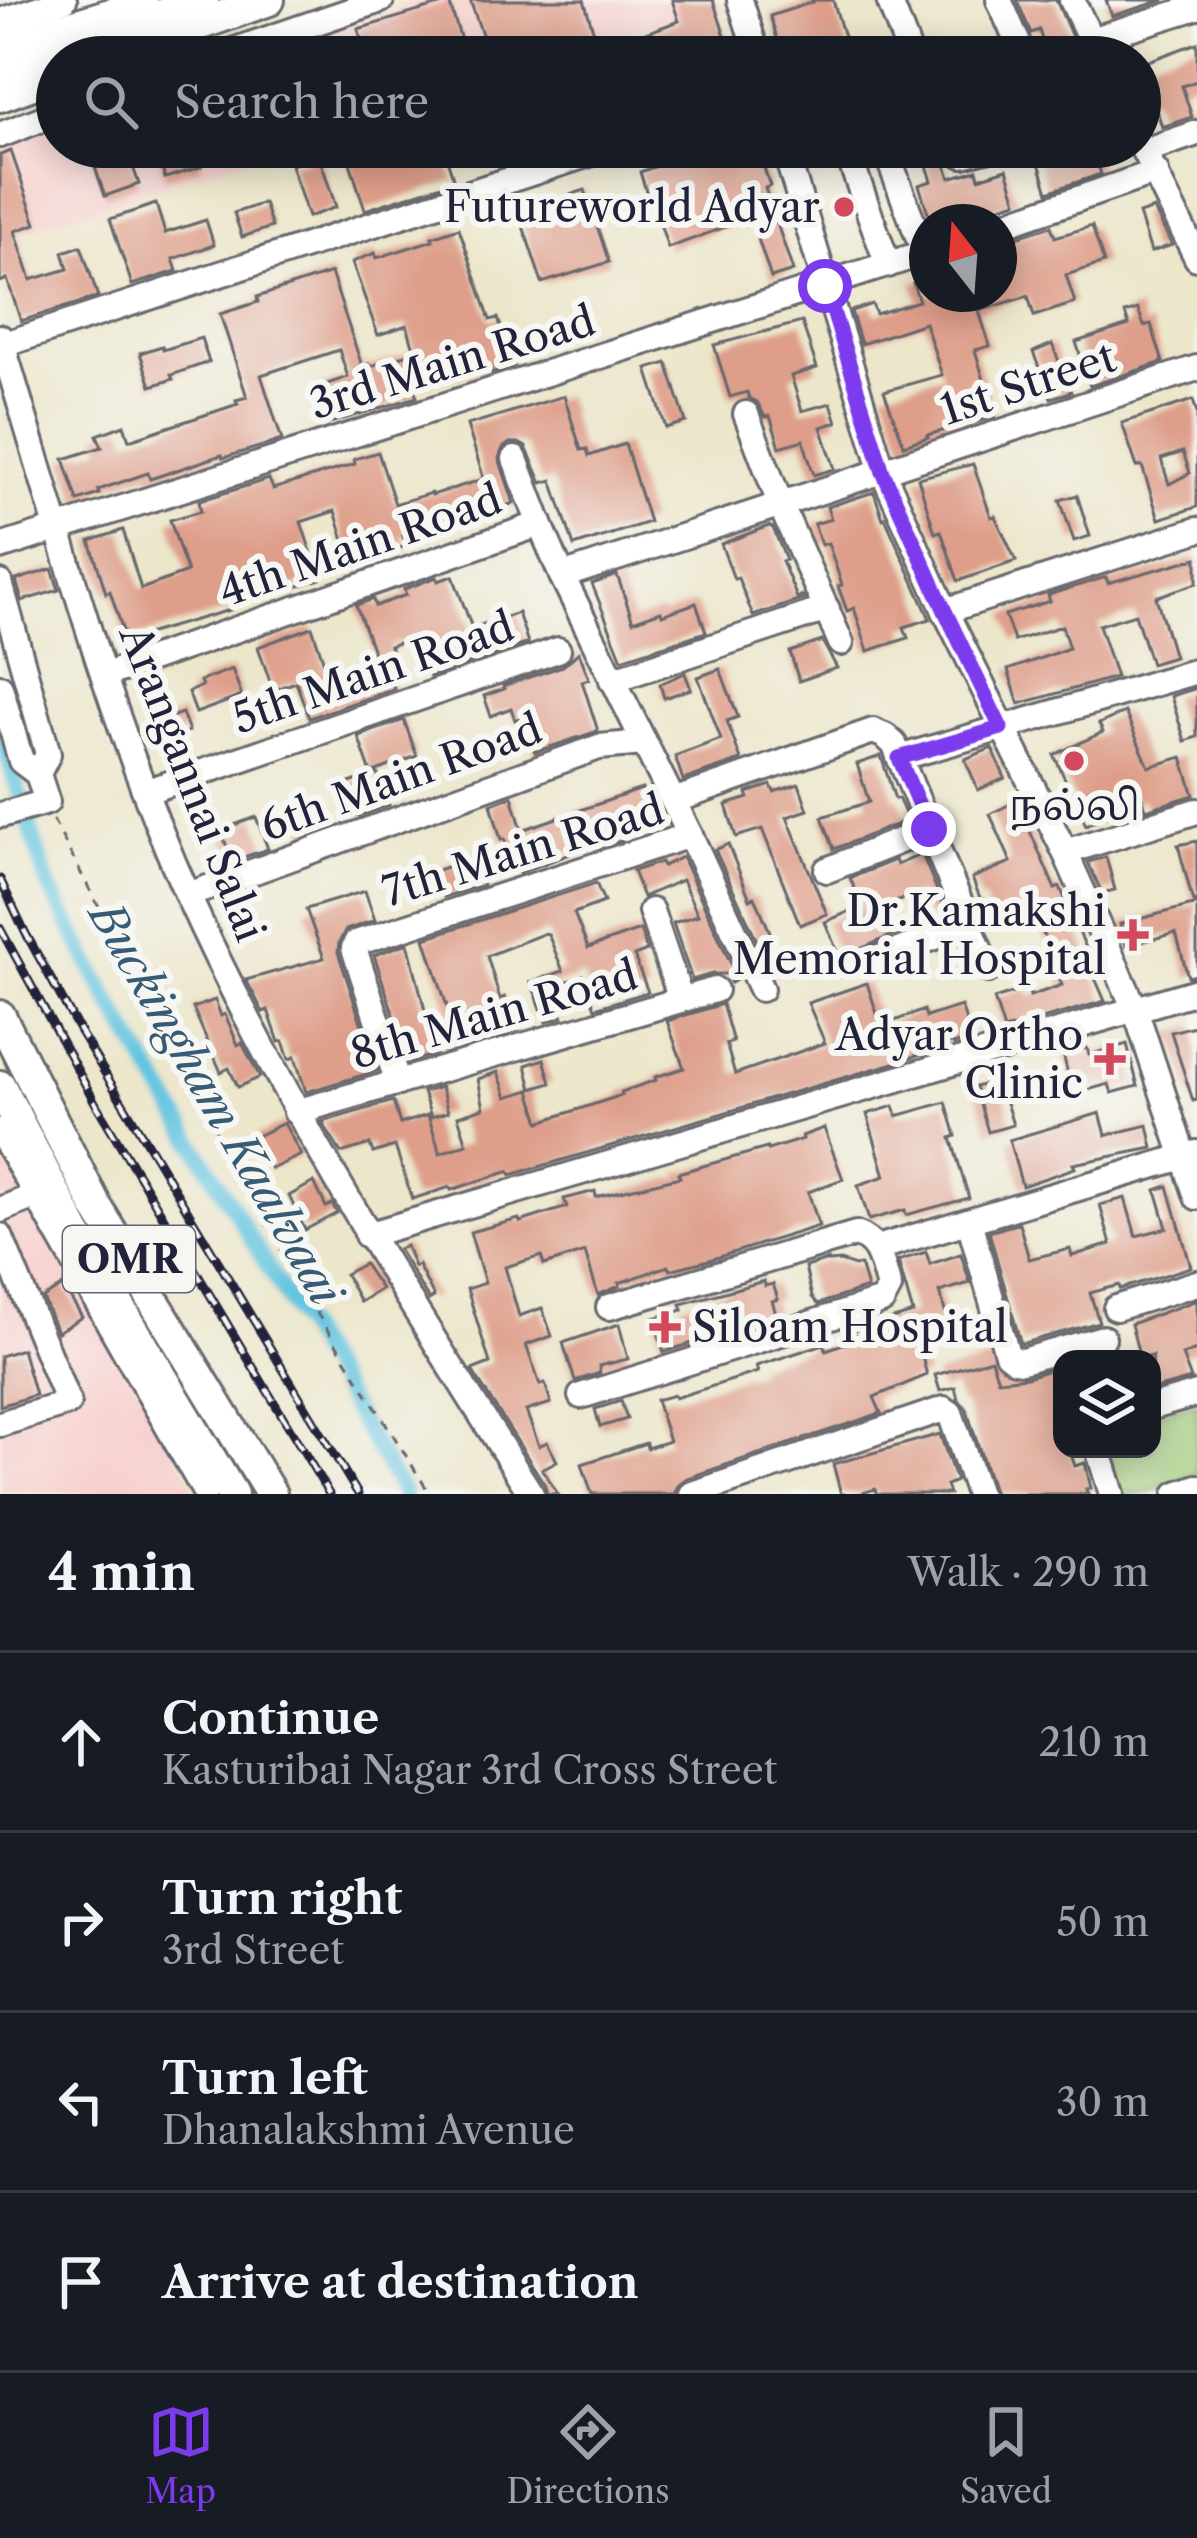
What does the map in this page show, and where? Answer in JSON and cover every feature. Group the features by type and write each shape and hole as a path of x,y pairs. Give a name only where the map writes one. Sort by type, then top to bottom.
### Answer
{"main road":[{"path":"67,36 202,0"},
{"path":"167,36 269,0"},
{"path":"0,73 36,52"},
{"path":"0,96 36,61"},
{"name":"OMR","path":"0,1016 96,1205 271,1494"},
{"name":"OMR","path":"0,1086 216,1491"}],"street":[{"path":"64,36 145,0"},
{"path":"276,36 381,0"},
{"path":"740,0 751,36"},
{"path":"889,0 903,36"},
{"path":"999,0 1015,36"},
{"path":"1072,0 1089,36"},
{"path":"1125,36 1197,7"},
{"path":"0,21 53,36"},
{"path":"0,45 36,41"},
{"path":"0,135 36,121"},
{"path":"1161,149 1197,133"},
{"path":"1,341 545,168"},
{"path":"790,168 883,472 1135,1009 1190,1155 1197,1198"},
{"path":"855,168 888,265"},
{"path":"893,168 909,209"},
{"path":"1017,217 1120,168"},
{"path":"1153,168 1196,254"},
{"name":"3rd Main Road","path":"0,547 909,258"},
{"name":"Arangannai Salai","path":"1,341 105,675 145,792 188,895 296,1112 367,1235 531,1494"},
{"name":"1st Street","path":"883,472 1197,368"},
{"path":"746,414 842,643"},
{"path":"514,458 540,524"},
{"path":"562,576 883,472"},
{"name":"4th Main Road","path":"105,675 540,524 690,835"},
{"path":"945,611 1197,530"},
{"path":"0,583 48,754 38,774 42,803 1,815"},
{"path":"612,680 826,609"},
{"name":"5th Main Road","path":"145,792 558,650"},
{"path":"899,758 1197,671"},
{"path":"0,686 21,761 38,774"},
{"path":"674,801 873,731 885,736 894,744 988,970"},
{"name":"6th Main Road","path":"188,895 598,747 644,743"},
{"path":"1065,852 1197,811"},
{"path":"827,870 929,829"},
{"name":"7th Main Road","path":"398,1083 356,943 690,835 761,989"},
{"path":"651,911 681,1000"},
{"path":"872,961 969,924"},
{"name":"8th Main Road","path":"296,1112 715,990"},
{"path":"367,1235 1197,991"},
{"path":"0,1131 216,1491"},
{"path":"877,1248 1190,1155"},
{"path":"0,1188 30,1186"},
{"path":"0,1210 30,1186"},
{"path":"969,1222 1011,1358 1022,1361 1103,1338"},
{"path":"581,1396 882,1301 889,1288 877,1248 856,1234 609,1306"},
{"path":"0,1236 68,1403 0,1424"},
{"path":"1116,1308 1197,1283"},
{"path":"1161,1404 1197,1394"},
{"path":"692,1494 940,1409 948,1410 979,1494"},
{"path":"1101,1458 1112,1494"},
{"path":"1177,1494 1197,1487"}],"path":[{"path":"42,803 305,1294 430,1494"}],"shaded area":[{"path":"421,0 725,1 618,36 316,36"},
{"path":"36,131 36,168 216,168 0,239 0,144"},
{"path":"0,1146 199,1494 0,1494"}],"green space":[{"path":"1197,1402 1197,1475 1142,1494 1118,1494 1107,1458 1161,1458 1161,1412"}],"building":[{"path":"470,0 584,0 595,36 483,36"},
{"path":"672,0 713,0 725,36 638,36 679,21"},
{"path":"833,0 844,36 776,36 770,16"},
{"path":"1017,0 1056,0 1072,36 1031,33"},
{"path":"1106,0 1164,0 1112,16"},
{"path":"449,2 460,36 360,36 358,29"},
{"path":"1197,43 1197,81 1182,86 1192,117 1162,127 1161,124 1161,56"},
{"path":"11,151 36,224 15,231 31,280 68,269 63,252 81,246 98,297 21,321 7,279 0,282 0,155"},
{"path":"95,168 133,168 139,184 105,196"},
{"path":"162,168 198,168 165,178"},
{"path":"292,168 323,168 336,207 308,217"},
{"path":"352,168 450,168 454,181 365,210"},
{"path":"651,168 764,168 770,186 765,188 793,271 771,278 753,224 746,226 744,220 668,248 640,172"},
{"path":"928,168 947,168 950,178 977,170 979,178 1007,169 1017,201 925,204 919,185 932,181"},
{"path":"1040,168 1099,168 1101,174 1048,192"},
{"path":"585,190 609,262 542,283 518,211"},
{"path":"264,203 272,227 242,237 234,213"},
{"path":"156,204 165,233 206,220 214,245 173,259 177,271 132,285 110,219"},
{"path":"1154,209 1172,245 1151,252 1139,214"},
{"path":"1051,226 1055,237 1092,226 1104,263 1066,275 1075,303 1034,316 1028,296 1017,299 1017,237"},
{"path":"459,228 490,320 498,318 514,366 492,373 490,367 414,388 417,397 327,424 315,388 348,377 339,350 261,375 282,440 150,479 148,473 78,501 64,459 102,447 97,435 124,425 129,440 247,397 220,314 258,302 257,297 331,273 362,366 415,352 407,325 378,335 352,262 375,253 377,258"},
{"path":"872,304 876,314 909,304 909,312 979,312 990,346 975,350 995,417 904,445 884,391 942,375 925,323 861,344 851,311"},
{"path":"1138,309 1144,326 1151,324 1163,362 1090,386 1076,342 1129,325 1125,313"},
{"path":"802,322 817,368 791,376 802,411 831,403 837,422 821,427 835,469 814,475 803,440 780,447 770,416 765,417 747,392 730,397 714,345"},
{"path":"201,338 209,362 151,386 140,353"},
{"path":"1052,344 1071,392 1051,398 1033,352"},
{"path":"667,363 686,422 666,428 647,369"},
{"path":"564,396 581,450 587,449 589,456 625,444 649,522 574,546 552,480 542,483 526,447 510,443 499,458 514,503 450,526 448,522 403,536 406,546 352,566 335,511 301,522 320,579 126,640 90,541 123,530 141,589 187,572 170,520 201,511 199,501 269,479 273,489 355,464 354,459 378,452 395,504 432,495 484,479 467,425"},
{"path":"1193,400 1197,507 1159,519 1122,423","holes":["1183,452 1190,473 1169,484 1161,459"]},
{"path":"973,464 991,517 995,516 1016,561 958,581 941,531 935,533 918,478"},
{"path":"874,492 930,619 904,627 908,638 868,651 854,608 847,611 828,543 821,545 814,524 831,519 827,507"},
{"path":"1077,495 1090,536 1074,541 1060,500"},
{"path":"769,526 797,598 804,599 753,616 721,544"},
{"path":"1197,558 1197,583 1156,597 1174,657 1151,664 1135,614 1099,625 1116,677 1019,704 1008,670 1069,648 1062,626 1014,641 1005,615 1106,577 1108,583"},
{"path":"52,569 59,590 22,601 16,580"},
{"path":"617,575 633,621 696,603 706,632 622,659 592,584"},
{"path":"453,576 472,628 518,613 528,643 430,677 415,637 390,646 393,654 376,660 356,605 373,599 375,606 406,595 404,589"},
{"path":"312,627 330,681 387,663 394,689 309,718 296,682 273,690 258,647"},
{"path":"822,641 837,668 799,681 790,652"},
{"path":"579,652 589,679 582,681 598,731 535,752 522,717 515,720 511,708 491,716 484,696 563,666"},
{"path":"232,669 242,696 196,713 188,692 202,686 200,681"},
{"path":"720,669 738,717 727,721 741,760 683,780 675,756 721,739 698,677"},
{"path":"685,673 691,689 664,698 660,684"},
{"path":"1197,688 1197,737 1185,741 1171,696"},
{"path":"1125,712 1149,767 1182,757 1194,795 1146,810 1143,799 1086,825 1054,755 1103,732 1099,724"},
{"path":"182,713 189,731 150,745 143,727"},
{"path":"404,720 417,756 371,773 358,736"},
{"path":"992,748 1005,778 978,790 965,759"},
{"path":"881,756 895,799 908,820 834,849 822,817 869,802 857,764"},
{"path":"377,773 389,805 359,816 347,784"},
{"path":"799,784 808,810 787,817 827,914 800,925 762,829 736,837 726,805 771,785 774,792"},
{"path":"642,789 655,825 519,873 501,840 491,804 512,796 522,830"},
{"path":"319,799 326,820 318,823 320,829 307,834 297,807"},
{"path":"1017,801 1055,889 1060,887 1105,1001 1004,1030 994,999 1028,988 1030,996 1062,985 1033,910 992,924 972,878 1011,862 990,814"},
{"path":"256,817 268,849 232,861 221,830"},
{"path":"1197,841 1197,901 1193,902 1178,845"},
{"path":"728,844 750,899 755,897 772,937 758,943 715,850"},
{"path":"922,854 947,915 930,921 917,893 882,908 893,935 840,958 825,922 862,906 850,878"},
{"path":"474,857 483,885 444,897 435,871"},
{"path":"682,857 738,979 731,983 727,974 692,980 673,923 698,915 682,880 643,897 633,871"},
{"path":"1106,857 1115,890 1102,893 1088,862"},
{"path":"596,883 604,902 574,913 588,948 640,930 647,951 634,956 648,992 595,1008 583,975 552,987 563,1017 546,1022 531,982 563,971 545,933 487,956 500,999 505,997 517,1030 460,1047 425,938"},
{"path":"365,891 375,920 346,930 338,952 377,1071 306,1092 295,1057 289,1059 268,1010 263,1012 246,980 324,958 306,909"},
{"path":"1197,904 1197,975 1188,977 1176,933 1126,946 1120,924"},
{"path":"408,943 436,1054 409,1062 374,955"},
{"path":"867,983 881,1026 924,1010 926,1017 961,1006 972,1039 511,1175 509,1171 412,1199 395,1146 373,1153 370,1144 341,1153 322,1122 393,1101 400,1124 428,1115 440,1153 467,1144 458,1116 484,1108 478,1079 498,1072 507,1097 530,1090 540,1122 684,1068 667,1021 722,1004 733,1042 726,1044 735,1074 825,1043 808,1003"},
{"path":"215,1000 260,1077 238,1087 229,1068 221,1072 193,1008"},
{"path":"1194,1026 1197,1100 1193,1101 1171,1032"},
{"path":"1127,1044 1138,1086 1112,1093 1109,1084 1073,1094 1063,1054 1087,1048 1089,1055"},
{"path":"544,1059 551,1083 532,1089 526,1065"},
{"path":"999,1080 1013,1125 988,1132 975,1087"},
{"path":"441,1087 448,1112 431,1117 423,1092"},
{"path":"946,1102 969,1198 869,1220 858,1185 885,1176 867,1114 894,1106 897,1116"},
{"path":"1100,1113 1106,1135 1148,1125 1153,1148 1073,1164 1075,1168 1022,1186 1009,1140"},
{"path":"284,1123 301,1155 271,1169 255,1137"},
{"path":"824,1128 843,1179 808,1192 819,1226 709,1260 670,1270 668,1266 598,1295 585,1252 544,1265 541,1256 505,1267 519,1316 542,1308 552,1336 526,1345 551,1403 526,1411 539,1446 547,1442 557,1461 542,1469 558,1494 547,1494 472,1370 490,1363 467,1289 485,1283 470,1232 567,1207 564,1199 595,1191 596,1197 680,1177 678,1173 768,1150"},
{"path":"314,1182 326,1207 332,1204 337,1213 305,1230 289,1196"},
{"path":"1168,1186 1191,1267 1120,1289 1119,1285 1090,1293 1099,1322 1021,1344 989,1232 1019,1223 1029,1259 1070,1249 1072,1256 1111,1244 1100,1205 1125,1198 1136,1236 1167,1228 1156,1190"},
{"path":"406,1246 434,1297 429,1300 398,1249"},
{"path":"926,1252 930,1264 961,1254 970,1283 939,1292 950,1327 918,1342 927,1375 874,1397 881,1413 687,1478 674,1494 592,1494 582,1464 646,1443 647,1448 669,1441 656,1400 758,1372 756,1366 824,1344 826,1350 857,1339 854,1331 913,1313 898,1261"},
{"path":"828,1260 860,1265 867,1288 818,1304 805,1267"},
{"path":"364,1264 381,1289 360,1302 345,1274"},
{"path":"764,1281 765,1286 773,1284 777,1317 715,1327 718,1335 664,1352 654,1318 683,1310 681,1304"},
{"path":"63,1286 82,1317 57,1332 43,1298"},
{"path":"1197,1300 1197,1350 1182,1355 1191,1379 1161,1387 1161,1350 1138,1350 1131,1324"},
{"path":"619,1324 628,1359 599,1366 600,1373 575,1381 563,1343"},
{"path":"22,1349 35,1395 0,1406 0,1356"},
{"path":"991,1359 998,1380 1053,1369 1053,1458 1072,1458 1075,1466 1085,1463 1088,1494 994,1494 966,1408 955,1387 940,1391 935,1375"},
{"path":"621,1401 627,1419 600,1427 595,1409"},
{"path":"940,1434 956,1481 946,1485 949,1494 877,1494 875,1489 841,1494 833,1464"}],"waterway":[{"name":"Buckingham Kaalvaai","path":"0,732 48,884 109,1000 403,1494"}],"railway":[{"path":"0,879 79,1030 358,1494"},
{"path":"0,928 97,1106 329,1494"}],"place":[{"name":"Futureworld Adyar","path":"844,207"},
{"name":"நல்லி","path":"1074,761"},
{"name":"Dr.Kamakshi Memorial Hospital","path":"1133,935"},
{"name":"Adyar Ortho Clinic","path":"1110,1059"},
{"name":"Siloam Hospital","path":"665,1327"}],"route":[{"path":"825,286 883,472 1001,728 899,758 929,829"}]}
